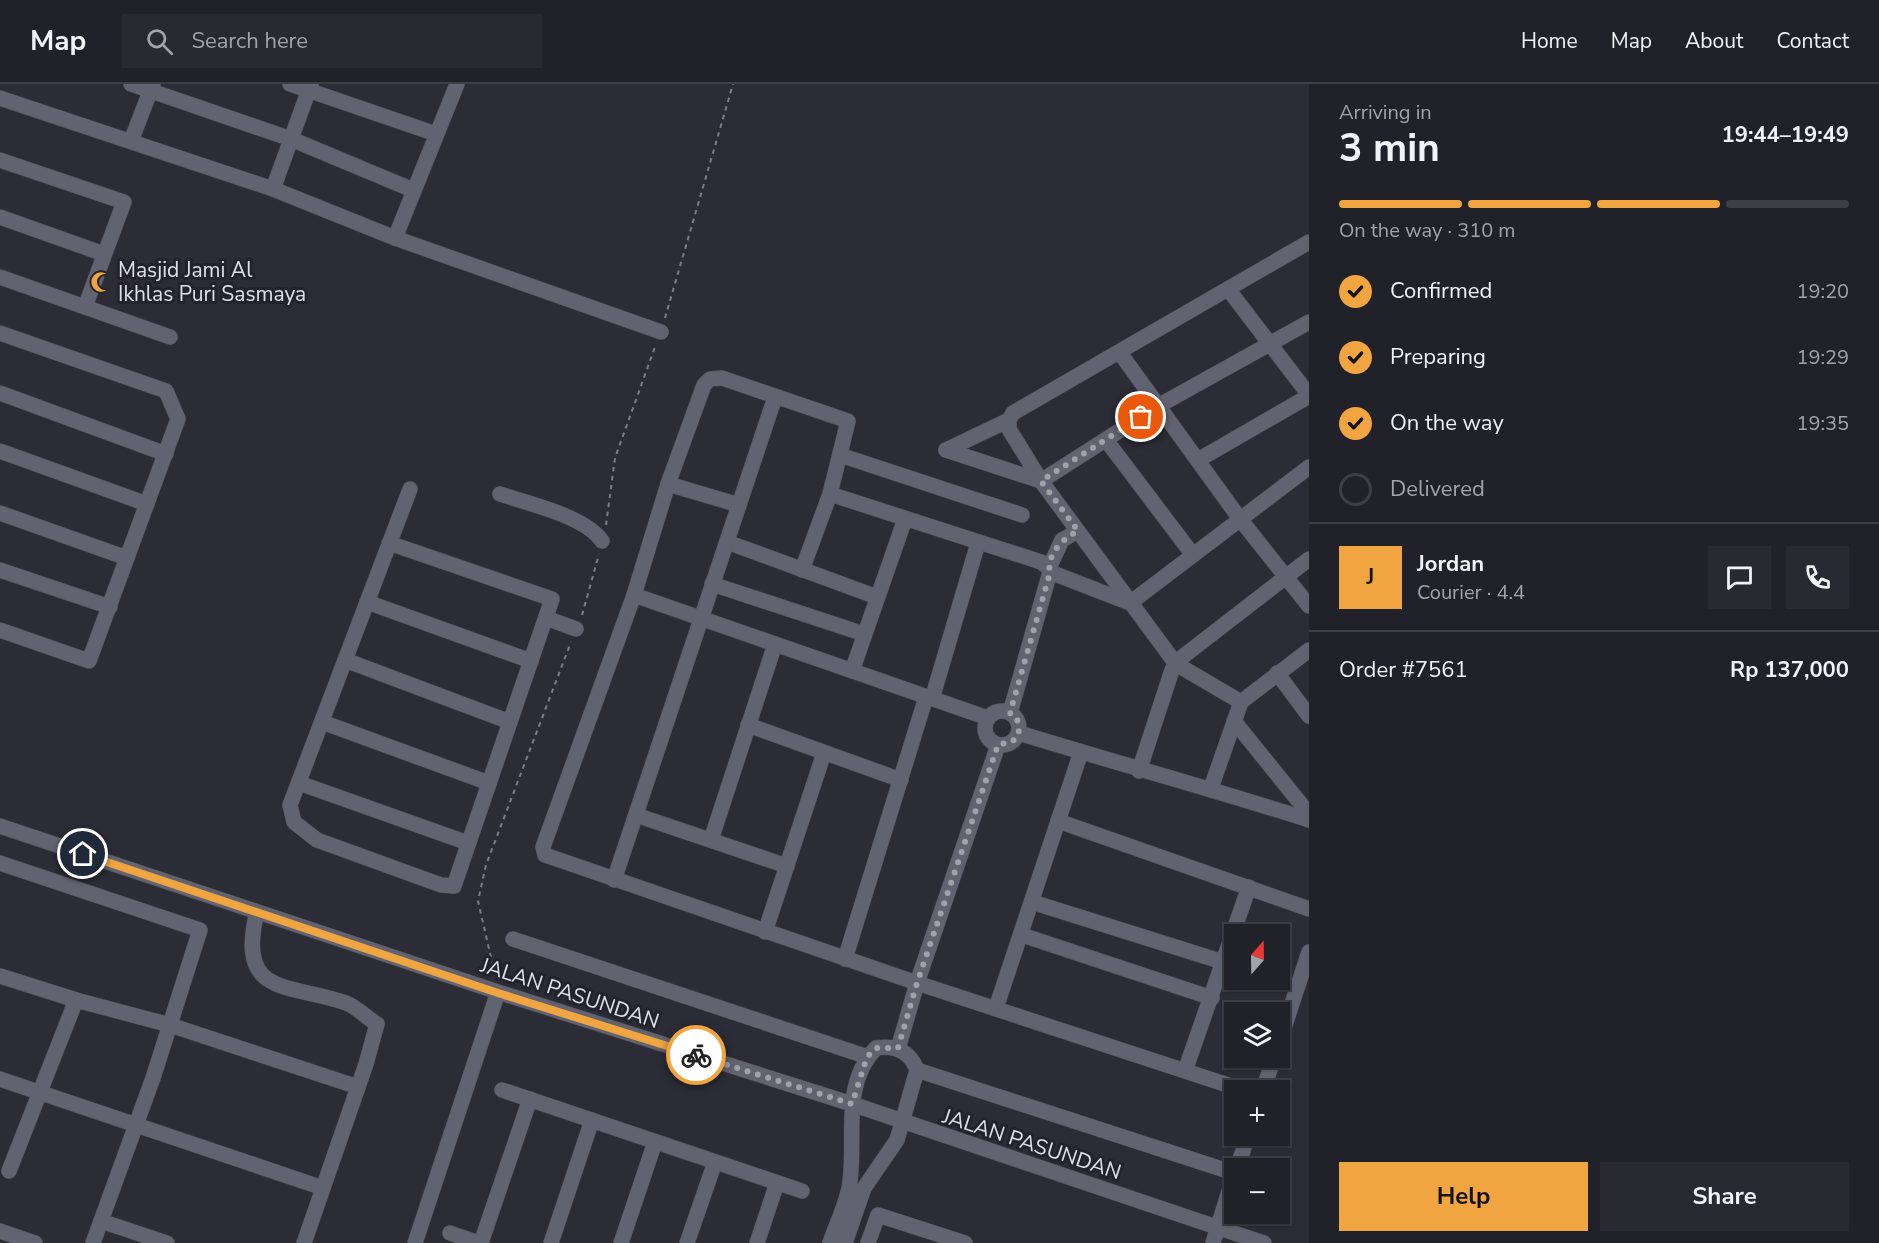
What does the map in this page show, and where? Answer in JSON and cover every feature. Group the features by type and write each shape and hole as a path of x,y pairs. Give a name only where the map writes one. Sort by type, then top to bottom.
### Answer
{"street":[{"path":"131,84 152,87 291,139 413,190"},
{"path":"290,84 310,87 436,134"},
{"path":"395,238 456,84"},
{"path":"131,141 152,87"},
{"path":"273,189 310,87"},
{"path":"0,98 273,189 395,238 661,332"},
{"path":"0,160 124,202 86,307"},
{"path":"0,217 104,254"},
{"path":"1041,481 946,450 1009,420 1013,413 1309,242"},
{"path":"0,277 170,337"},
{"path":"1198,460 1309,396 1228,289"},
{"path":"1041,481 1158,406 1309,322"},
{"path":"0,333 166,391 178,419 89,661 0,630"},
{"path":"1120,353 1240,519 1309,606"},
{"path":"802,570 830,494 848,421 775,398 722,378 706,381 668,484 634,595 543,847 548,858 1224,1084"},
{"path":"0,393 166,454"},
{"path":"614,880 775,398"},
{"path":"1009,420 1010,429 1041,481 1176,664 1241,702"},
{"path":"1106,440 1193,555"},
{"path":"0,451 147,504"},
{"path":"840,455 1022,515"},
{"path":"1130,603 1309,467"},
{"path":"668,484 739,505"},
{"path":"389,543 552,599 454,886 441,885 317,840 294,822 290,805 299,783 389,543 410,489"},
{"path":"500,494 574,520 595,531 602,542"},
{"path":"830,494 1041,562 1049,570 1130,603"},
{"path":"0,513 128,558"},
{"path":"852,671 905,519"},
{"path":"1010,713 1049,570 1062,540 1078,531"},
{"path":"727,542 877,597"},
{"path":"845,959 978,543"},
{"path":"1139,771 1176,664 1309,559"},
{"path":"0,570 110,607"},
{"path":"712,584 864,634"},
{"path":"634,595 987,718"},
{"path":"367,602 531,661"},
{"path":"546,618 576,629"},
{"path":"711,840 775,644"},
{"path":"1211,788 1241,702 1309,650"},
{"path":"345,660 510,722"},
{"path":"1278,673 1309,716"},
{"path":"994,712 1010,713 1017,718 1019,733 1013,741 998,745 990,741 985,734 987,718 994,712"},
{"path":"1234,721 1309,814"},
{"path":"322,722 489,783"},
{"path":"748,725 901,780"},
{"path":"1019,733 1139,771 1211,788 1309,820"},
{"path":"898,1048 917,983 998,745"},
{"path":"765,932 824,753"},
{"path":"996,1008 1081,753"},
{"path":"299,783 468,843"},
{"path":"636,814 787,866"},
{"path":"1058,821 1309,909"},
{"name":"JALAN PASUNDAN","path":"0,826 498,993 852,1104 902,1123 1264,1243"},
{"path":"0,863 200,930 170,1025 93,1243"},
{"path":"1185,1071 1249,887"},
{"path":"1032,902 1223,962"},
{"path":"257,912 250,956 259,973 297,992 348,1004 376,1024 358,1087 304,1243"},
{"path":"1022,935 1212,998"},
{"path":"513,939 867,1057"},
{"path":"1290,1009 1309,951"},
{"path":"0,976 76,1000 170,1025 358,1087"},
{"path":"415,1243 498,993"},
{"path":"9,1171 76,1000"},
{"path":"830,1243 850,1184 852,1104 867,1057 876,1048 898,1048 909,1055 917,1070 1224,1171"},
{"path":"845,1243 864,1188 897,1140 917,1070"},
{"path":"0,1079 323,1188"},
{"path":"502,1090 802,1191"},
{"path":"450,1233 480,1243 530,1099"},
{"path":"551,1243 592,1120"},
{"path":"621,1243 655,1142"},
{"path":"687,1243 715,1162"},
{"path":"757,1243 777,1183"},
{"path":"1213,1243 1224,1208"},
{"path":"868,1243 878,1215 923,1237 965,1243"},
{"path":"101,1221 167,1243"},
{"path":"0,1231 35,1243"}],"way so far":[{"path":"696,1055 852,1104 867,1057 876,1048 898,1048 917,983 998,745 1006,745 1013,741 1019,733 1017,718 1010,713 1050,573 1049,567 1062,540 1078,531 1041,481 1141,417"}],"place":[{"name":"Masjid Jami Al Ikhlas Puri Sasmaya","path":"101,282"}],"route":[{"path":"83,854 498,993 696,1055"}]}
